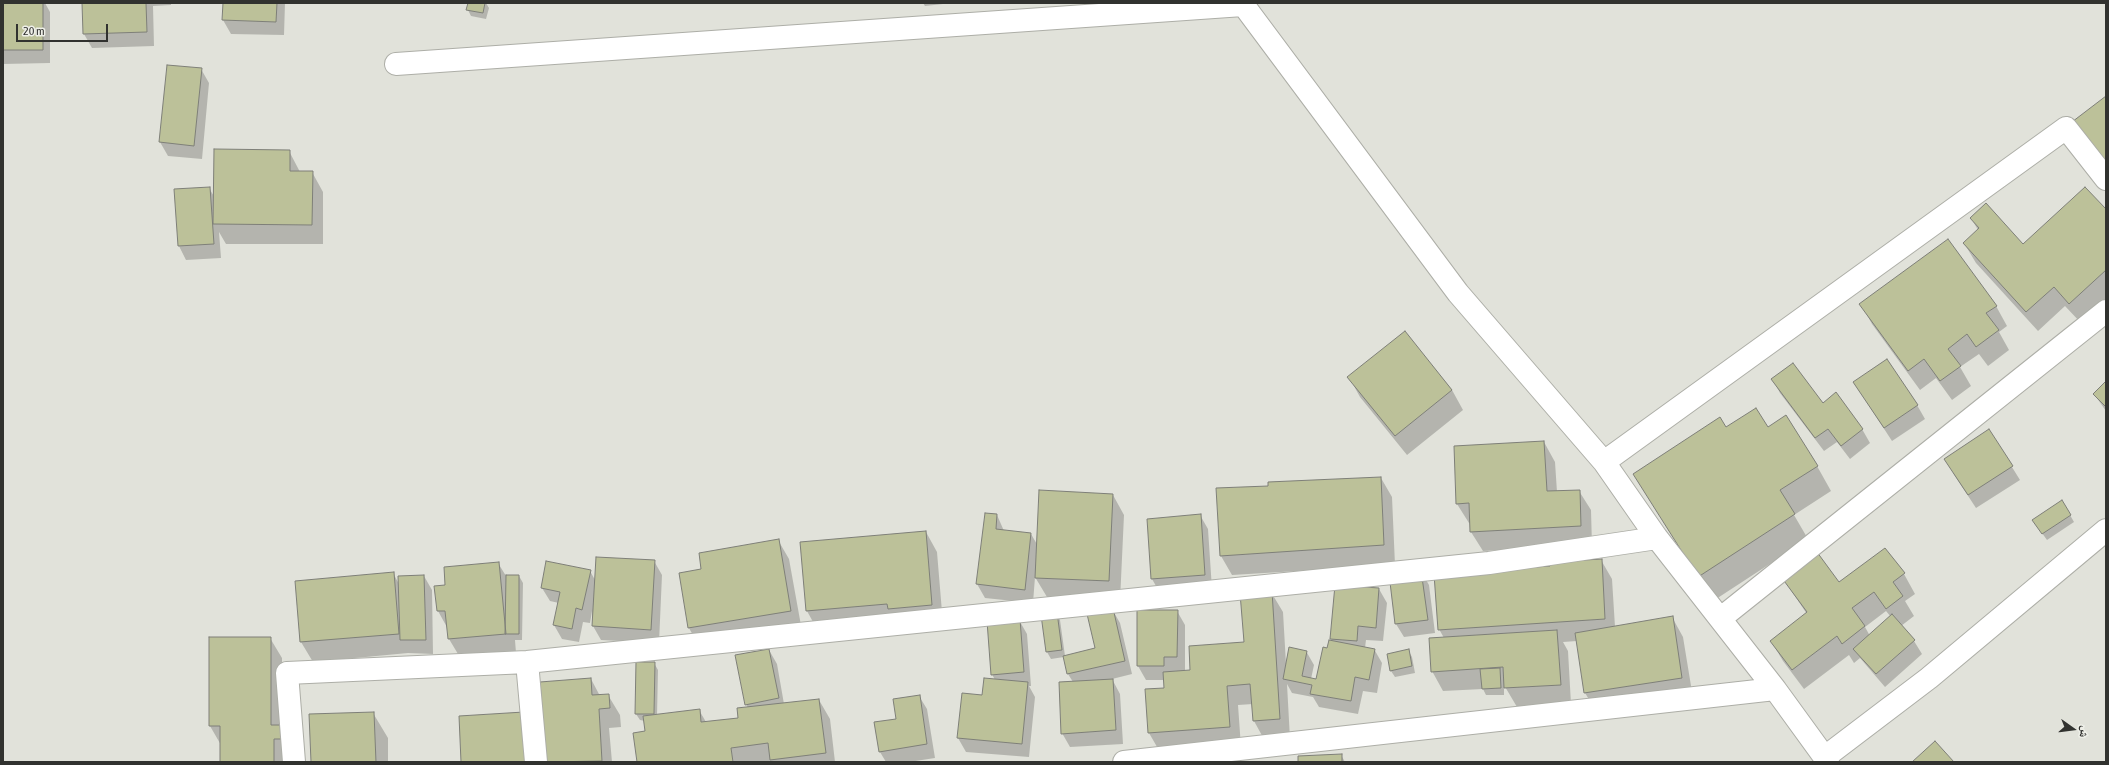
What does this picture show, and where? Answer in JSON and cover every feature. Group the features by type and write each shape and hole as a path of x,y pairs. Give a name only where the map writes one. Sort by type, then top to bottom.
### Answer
{"street":[{"path":"396,64 1242,4 1458,292 1604,462 1657,538 1721,618 1827,760 1929,678 2106,530"},
{"path":"1604,462 2066,128 2106,179"},
{"path":"1721,618 2106,311"},
{"path":"294,762 287,673 527,662 1489,563 1657,538"},
{"path":"527,662 536,762"},
{"path":"1124,762 1775,689"}],"building":[{"path":"3,3 43,3 43,50 3,50"},
{"path":"82,3 146,3 147,32 83,34"},
{"path":"223,3 277,3 276,22 222,20"},
{"path":"468,3 485,3 483,13 466,10"},
{"path":"167,65 202,68 194,146 159,142"},
{"path":"2106,96 2106,174 2068,125"},
{"path":"214,149 290,150 290,171 313,171 312,225 213,224"},
{"path":"210,187 214,244 178,246 174,189"},
{"path":"2085,187 2106,209 2106,270 2069,304 2054,287 2026,312 1963,243 1979,228 1970,218 1986,203 2023,244"},
{"path":"1948,239 1997,306 1986,313 1999,330 1976,347 1967,334 1948,349 1961,366 1940,381 1924,359 1908,371 1859,304"},
{"path":"1405,331 1452,390 1395,436 1347,377"},
{"path":"1887,359 1918,405 1884,428 1853,382"},
{"path":"1793,363 1823,403 1836,392 1863,429 1841,446 1828,429 1815,438 1771,379"},
{"path":"2106,381 2106,407 2093,394"},
{"path":"1756,408 1768,427 1786,415 1818,466 1780,490 1795,514 1698,577 1633,474 1720,417 1726,427"},
{"path":"1989,429 2013,466 1968,495 1944,459"},
{"path":"1544,441 1547,491 1580,490 1581,526 1470,532 1469,503 1456,504 1454,446"},
{"path":"1381,477 1384,545 1220,556 1216,488 1268,486 1268,482"},
{"path":"1039,490 1113,494 1109,581 1035,578"},
{"path":"2062,500 2071,515 2042,534 2032,520"},
{"path":"985,513 997,514 996,529 1031,533 1025,590 976,584"},
{"path":"1201,514 1205,575 1151,579 1147,519"},
{"path":"926,531 932,605 888,609 887,604 806,611 800,542"},
{"path":"779,539 791,611 688,628 679,573 701,569 699,553"},
{"path":"1814,548 1839,582 1885,548 1905,573 1893,582 1903,596 1886,609 1874,592 1852,608 1865,626 1842,644 1837,636 1792,670 1770,641 1807,612 1779,574"},
{"path":"596,557 655,560 651,630 592,626"},
{"path":"1602,559 1605,619 1438,630 1434,574 1550,566 1550,562"},
{"path":"546,561 591,570 582,610 576,608 572,629 553,625 560,592 541,588"},
{"path":"499,562 506,634 448,639 445,611 437,611 434,586 445,585 444,567"},
{"path":"1421,570 1428,620 1395,624 1389,574"},
{"path":"394,572 399,634 300,642 295,581"},
{"path":"424,575 426,640 400,640 398,576"},
{"path":"506,575 519,575 519,634 505,634"},
{"path":"1335,585 1379,588 1376,628 1358,626 1357,641 1330,639"},
{"path":"1272,591 1280,719 1253,721 1250,684 1227,686 1230,727 1148,733 1145,689 1164,688 1163,672 1190,670 1189,646 1244,642 1240,593"},
{"path":"1113,608 1125,661 1067,674 1063,656 1095,648 1087,614"},
{"path":"1137,610 1178,610 1177,657 1164,657 1164,666 1137,666"},
{"path":"1057,612 1062,650 1046,652 1041,615"},
{"path":"1892,614 1915,640 1876,674 1853,649"},
{"path":"1673,616 1682,678 1584,693 1575,633"},
{"path":"1020,619 1024,672 991,675 987,621"},
{"path":"1557,630 1561,685 1504,688 1503,667 1431,672 1429,638"},
{"path":"209,637 271,637 271,725 284,725 284,739 274,739 274,762 220,762 220,726 209,726"},
{"path":"1329,640 1375,649 1369,680 1355,677 1351,701 1310,694 1312,685 1283,679 1289,647 1307,651 1302,676 1316,679 1323,647 1327,648"},
{"path":"769,649 779,698 745,705 735,655"},
{"path":"1409,649 1412,666 1390,671 1387,654"},
{"path":"636,662 655,662 654,714 635,714"},
{"path":"1500,668 1501,688 1482,689 1480,669"},
{"path":"591,678 592,695 609,694 610,708 599,709 602,761 546,762 540,682"},
{"path":"984,678 1028,682 1022,744 957,738 962,693 982,695"},
{"path":"1113,679 1116,730 1061,734 1059,682"},
{"path":"920,695 927,744 879,752 874,722 896,719 893,699"},
{"path":"819,699 826,753 770,760 768,743 731,748 733,762 637,762 633,733 645,731 643,716 700,709 701,722 738,718 737,708"},
{"path":"374,712 376,762 311,762 309,714"},
{"path":"524,712 527,762 461,762 459,716"},
{"path":"1935,741 1954,762 1912,762"},
{"path":"1342,754 1342,762 1298,762 1298,756"}]}
